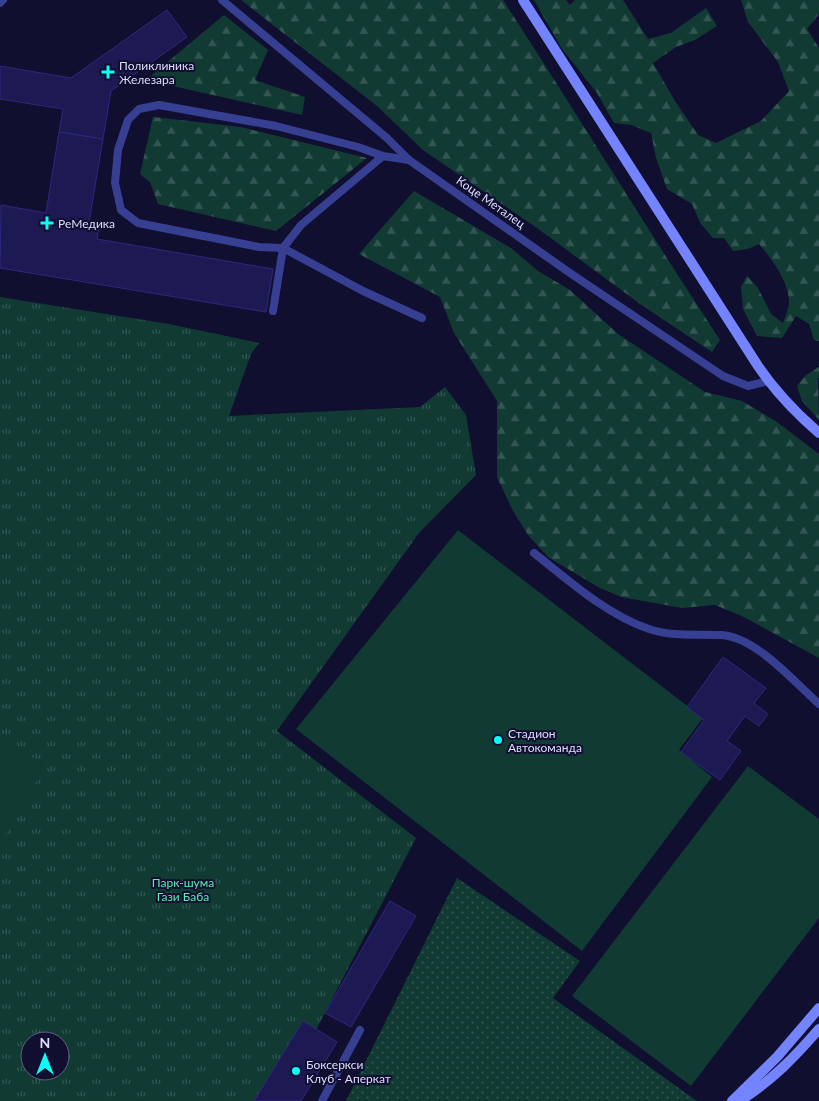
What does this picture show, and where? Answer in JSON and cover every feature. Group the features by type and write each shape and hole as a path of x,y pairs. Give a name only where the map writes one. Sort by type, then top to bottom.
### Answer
{"street":[{"path":"523,0 650,196 734,331 769,381 800,417 819,433"},
{"path":"732,1101 777,1057 819,1008"},
{"path":"740,1101 761,1087 788,1064 819,1029"}],"lane":[{"path":"0,3 3,0"},
{"name":"Коце Металец","path":"222,0 387,138 409,160 570,273 722,376 748,386 769,381"},
{"path":"409,160 383,156 358,147 276,126 159,105 139,108 128,120 118,150 114,183 121,210 138,223 259,247 283,248 363,291 422,318"},
{"path":"273,312 283,248 301,225 383,156"},
{"path":"534,554 578,588 620,616 648,629 672,635 722,635 740,639 769,658 819,704"},
{"path":"322,1101 360,1030"}],"green space":[{"path":"241,0 503,0 720,340 712,352 643,306 537,228 423,150 377,106"},
{"path":"534,0 566,0 570,5 575,0 623,0 648,39 671,33 706,8 717,26 695,40 676,47 653,63 698,135 716,143 761,121 789,91 778,62 748,22 741,0 819,0 819,14 807,29 819,48 819,341 814,340 809,324 796,316 782,338 757,336 743,309 741,287 747,276 758,288 771,314 783,323 789,306 789,296 787,288 774,264 759,244 748,249 733,251 724,238 713,238 701,224 692,204 667,189 656,158 651,133 631,125 614,123 597,93 562,49"},
{"path":"224,15 268,50 255,80 305,97 302,115 146,80"},
{"path":"153,117 241,127 367,158 276,231 158,204 150,182 140,174"},
{"path":"414,191 511,248 538,271 570,290 618,334 705,392 742,401 777,422 819,454 819,658 742,616 715,605 682,608 621,597 598,587 548,557 528,535 512,509 497,477 497,401 454,333 440,297 359,254"},
{"name":"Парк-шума Гази Баба","path":"0,297 169,324 259,343 251,354 229,416 420,407 445,387 466,415 476,475 419,533 277,731 416,838 279,1101 0,1101"},
{"path":"819,367 819,420 802,401 797,386 806,375"},
{"name":"Стадион Автокоманда","path":"458,530 703,718 679,750 712,777 582,951 296,729"},
{"path":"0,739 46,765 0,844"},
{"path":"748,766 819,819 819,918 691,1086 572,996"},
{"path":"457,878 580,961 553,998 697,1101 346,1101"}],"building":[{"name":"Поликлиника Железара","path":"167,10 187,37 111,91 103,139 59,132 63,109 0,99 0,66 71,78"},
{"name":"РеМедика","path":"59,132 103,139 89,222 99,224 97,239 273,269 266,312 0,268 1,205 46,213"},
{"path":"723,657 766,688 754,703 768,714 759,726 745,716 727,741 741,751 720,780 681,752 704,720 687,707"},
{"path":"390,901 416,916 351,1027 325,1013"},
{"name":"Боксеркси Клуб - Аперкат","path":"303,1021 337,1042 301,1101 254,1101"}],"place":[{"name":"Поликлиника Железара","path":"108,72"},
{"name":"РеМедика","path":"47,223"},
{"name":"Стадион Автокоманда","path":"498,740"},
{"name":"Боксеркси Клуб - Аперкат","path":"296,1071"}]}
